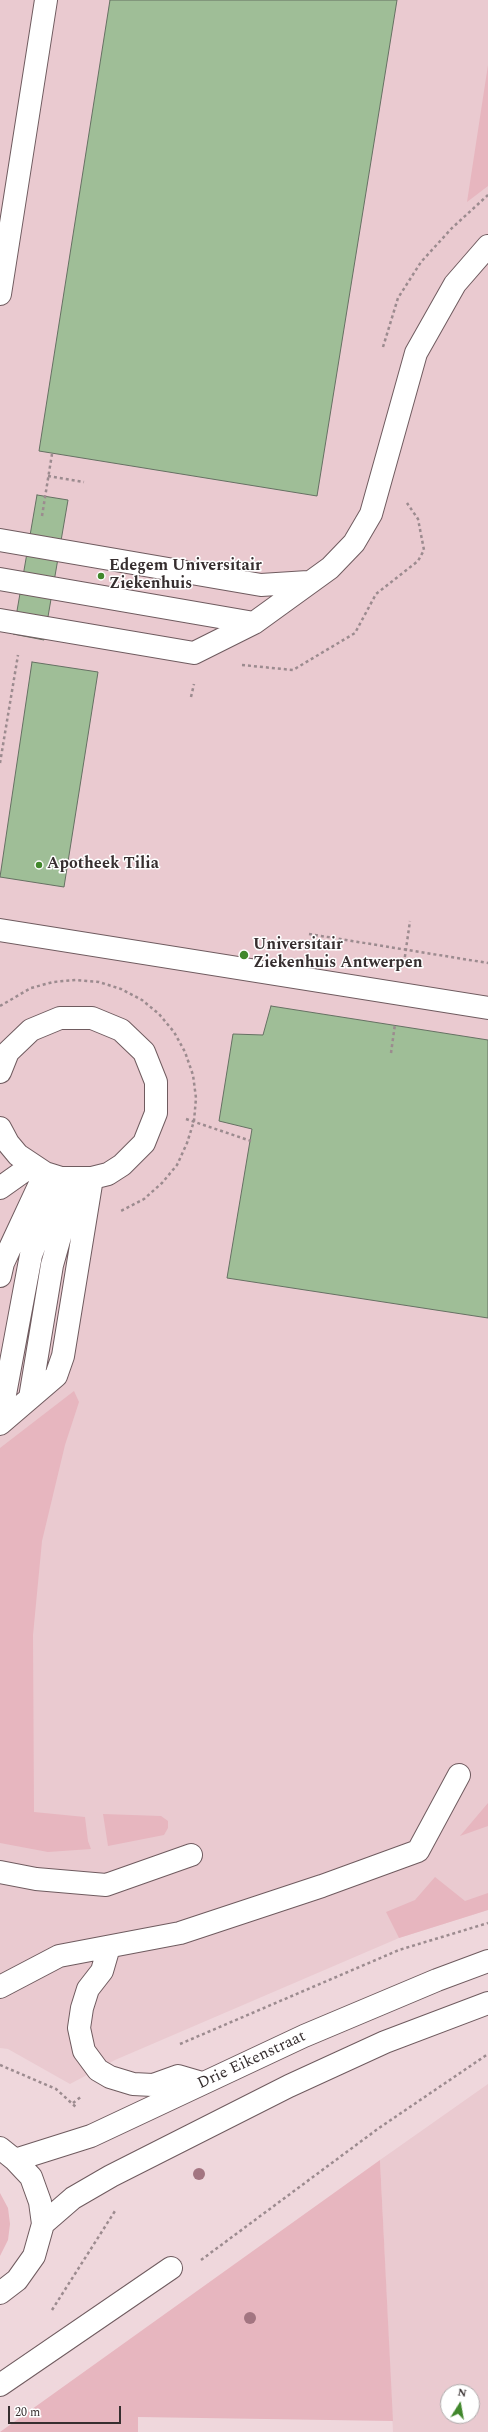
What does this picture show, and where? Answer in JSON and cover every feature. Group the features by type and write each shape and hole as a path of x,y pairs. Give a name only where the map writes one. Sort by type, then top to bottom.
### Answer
{"street":[{"path":"0,294 46,0"},
{"path":"0,620 194,653 254,623 308,582 330,568 354,543 371,514 416,353 455,284 488,246"},
{"path":"0,540 261,585 308,582"},
{"path":"0,579 254,623"},
{"path":"0,930 488,1008"},
{"path":"0,1072 8,1052 31,1030 60,1018 92,1018 121,1030 144,1052 156,1082 156,1113 144,1143 122,1165 108,1174 61,1175 0,1188"},
{"path":"0,1128 8,1143 61,1175 85,1220 64,1356 56,1376 0,1422"},
{"path":"0,1276 3,1263 61,1175"},
{"path":"30,1398 52,1265 61,1175"},
{"path":"0,1422 31,1255 61,1175"},
{"path":"0,1987 59,1956 80,1950 110,1947 180,1933 322,1886 418,1851 459,1775"},
{"path":"0,1872 36,1879 106,1885 191,1855"},
{"path":"110,1947 102,1971 88,1989 79,2028 84,2051 98,2070 110,2077 133,2084 153,2085 178,2076 202,2083"},
{"name":"Drie Eikenstraat","path":"8,2154 91,2136 132,2119 202,2083 304,2036 436,1980 488,1962"},
{"path":"43,2224 73,2198 111,2176 289,2086 385,2042 488,2004"},
{"path":"0,2293 17,2280 34,2256 43,2224 40,2202 31,2177 8,2154"},
{"path":"0,2385 171,2268"}],"path":[{"path":"48,476 84,482"},
{"path":"0,763 18,652"},
{"path":"309,934 488,963"},
{"path":"0,1006 31,988 53,982 76,980 99,982 121,989 142,1000 159,1014 174,1032 186,1052 193,1075 196,1098 194,1121 188,1144 177,1164 162,1183 144,1198 126,1209 100,1218 85,1220"},
{"path":"156,1113 194,1121 251,1141"},
{"path":"177,2046 399,1950 488,1923"},
{"path":"171,2268 186,2272 379,2128 488,2054"},
{"path":"0,2065 56,2089 73,2103 110,2077"}],"shaded area":[{"name":"Universitair Ziekenhuis Antwerpen","path":"0,0 488,0 488,1910 399,1938 115,2060 70,2084 8,2049 0,2048"},
{"path":"488,65 488,186 467,202"},
{"path":"74,1391 79,1402 65,1445 42,1541 33,1635 34,1812 85,1817 88,1841 91,1849 48,1852 0,1843 0,1448"},
{"path":"488,1803 488,1826 460,1836"},
{"path":"103,1814 161,1816 168,1821 168,1828 164,1835 108,1846"},
{"path":"435,1877 465,1901 488,1893 488,1910 399,1938 386,1912 415,1900"},
{"path":"488,2084 488,2432 393,2432 380,2160"},
{"path":"380,2160 393,2421 138,2417 138,2432 0,2432"},
{"path":"0,2193 8,2208 10,2224 8,2240 0,2256"}],"building":[{"path":"110,0 397,0 317,496 39,451"},
{"path":"37,495 68,500 44,640 13,634"},
{"path":"32,662 98,672 64,887 0,877"},
{"path":"271,1006 488,1040 488,1318 227,1278 252,1129 219,1121 233,1034 263,1035"}],"place":[{"name":"Edegem Universitair Ziekenhuis","path":"101,576"},
{"name":"Apotheek Tilia","path":"39,865"},
{"name":"Universitair Ziekenhuis Antwerpen","path":"244,955"}]}
